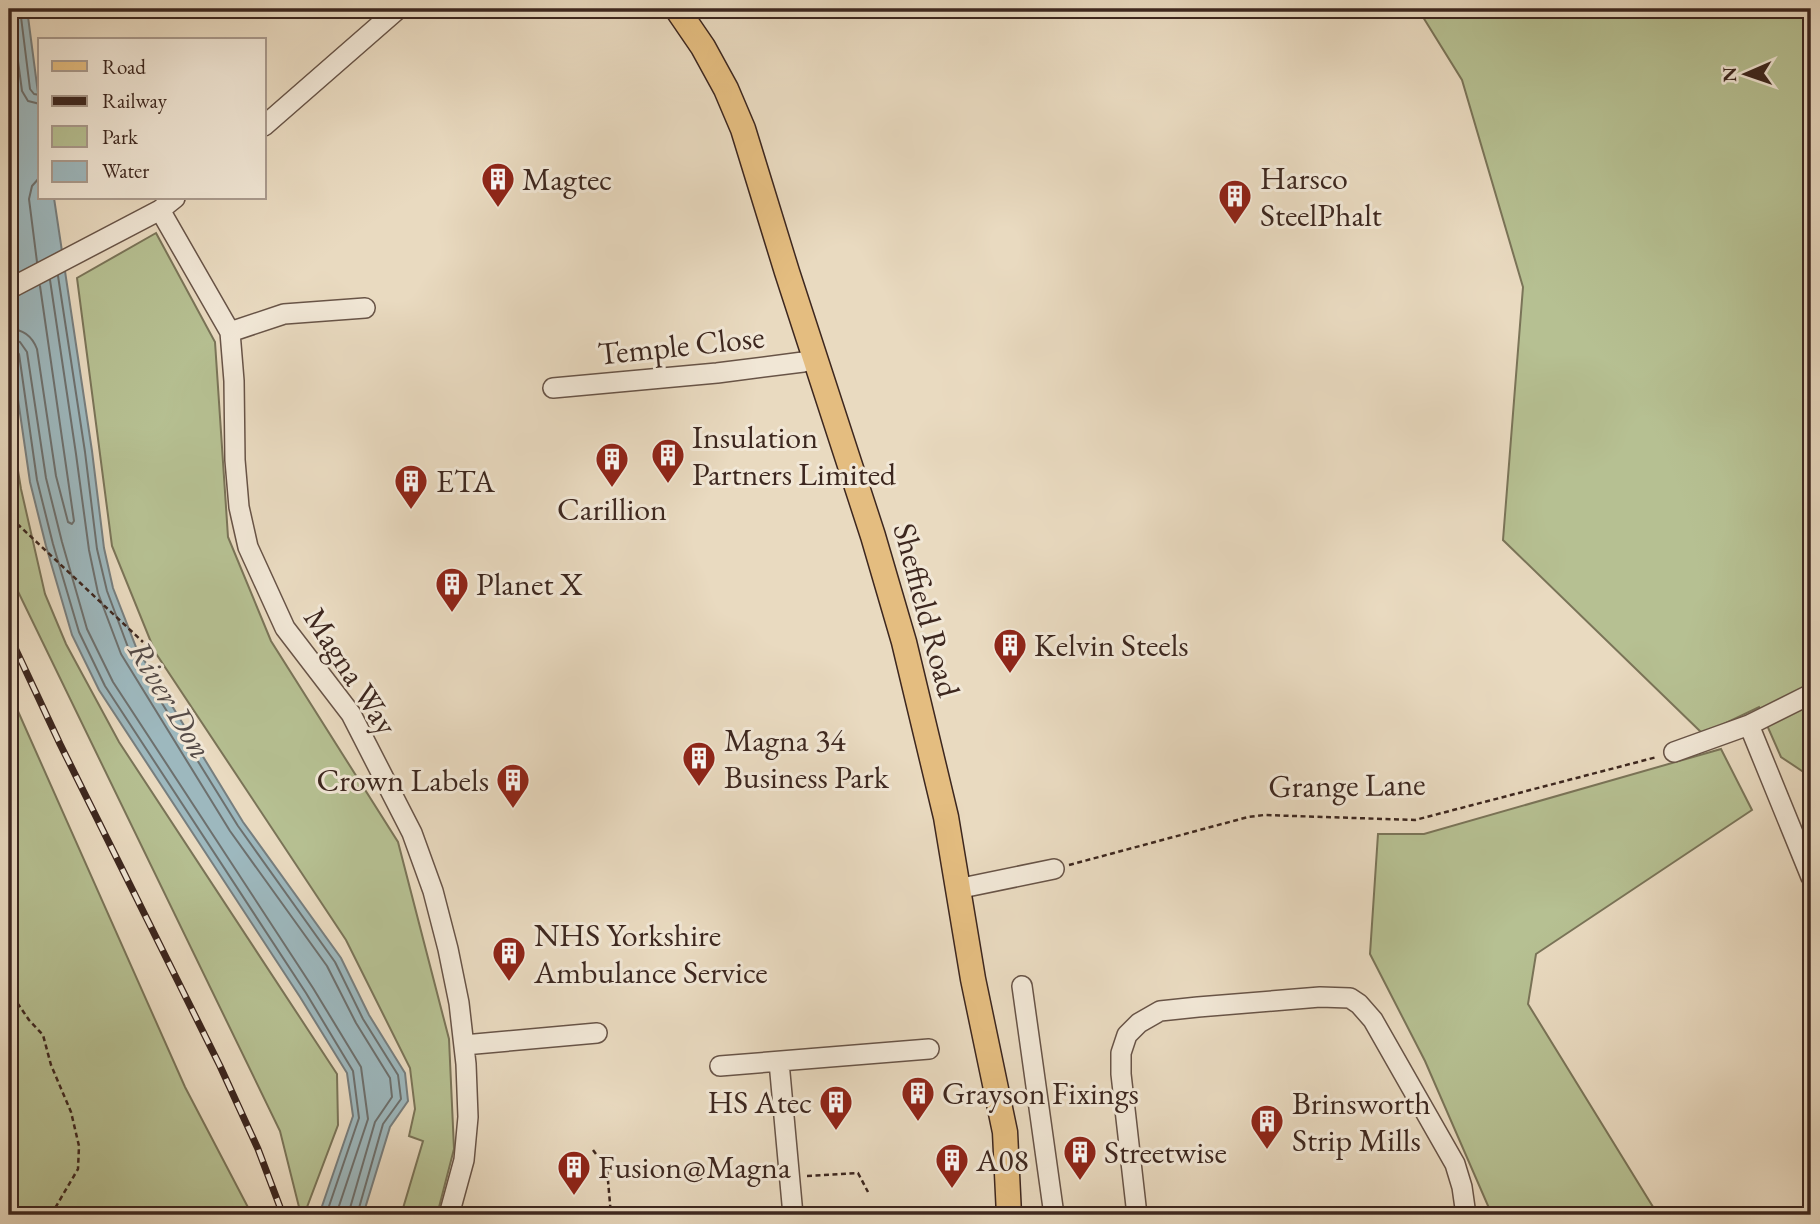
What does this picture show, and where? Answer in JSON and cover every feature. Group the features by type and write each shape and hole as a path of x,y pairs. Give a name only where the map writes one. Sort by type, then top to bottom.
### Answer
{"main road":[{"name":"Sheffield Road","path":"677,9 704,47 743,129 873,536 904,642 946,817 973,979 1005,1132 1009,1215"}],"street":[{"path":"266,124 398,9"},
{"path":"9,289 167,204"},
{"name":"Magna Way","path":"167,204 230,332 235,460 239,507 248,547 285,628 351,714 412,833 433,891 459,1003 468,1117 464,1160 449,1215"},
{"path":"230,332 285,314 365,308"},
{"name":"Temple Close","path":"553,388 717,373 803,362 815,358"},
{"path":"1674,752 1749,725 1811,694"},
{"path":"1749,725 1811,877"},
{"path":"957,889 1054,869"},
{"path":"1022,986 1054,1215"},
{"path":"1137,1215 1121,1074 1121,1053 1128,1035 1139,1023 1160,1012 1320,997 1350,998 1373,1020 1455,1164 1466,1215"},
{"path":"464,1045 597,1033"},
{"path":"720,1066 929,1049"},
{"path":"779,1062 793,1215"}],"path":[{"path":"11,517 143,642"},
{"path":"1791,704 1810,725 1805,737 1811,777"},
{"name":"Grange Lane","path":"1054,869 1248,817 1264,815 1415,820 1674,752"},
{"path":"9,979 16,1002 43,1035 51,1065 71,1112 79,1146 78,1169 51,1215"},
{"path":"593,1150 607,1168 611,1215"},
{"path":"790,1177 858,1173 868,1192"}],"green space":[{"path":"1418,9 1811,9 1811,777 1781,757 1759,707 1703,734 1503,540 1523,287 1462,80"},
{"path":"156,233 215,342 228,537 271,641 398,842 449,1039 454,1149 437,1215 401,1215 423,1141 409,1136 415,1109 410,1068 346,940 155,652 112,546 77,278"},
{"path":"9,416 21,489 45,594 66,644 119,742 337,1074 338,1125 304,1215 301,1215 280,1131 9,573"},
{"path":"9,691 185,1087 252,1215 9,1215"},
{"path":"1721,749 1752,810 1536,954 1528,1004 1658,1215 1492,1215 1425,1061 1370,954 1378,834 1424,834"}],"water":[{"path":"9,9 27,9 38,93 38,200 54,200 104,548 113,588 136,647 243,822 341,958 369,1015 405,1073 408,1101 390,1127 363,1215 319,1215 353,1116 347,1073 99,690 72,635 30,482 9,338"}],"railway":[{"path":"9,635 60,744 220,1066 258,1149 283,1215"}],"place":[{"name":"Magtec","path":"498,209"},
{"name":"Harsco SteelPhalt","path":"1235,226"},
{"name":"Insulation Partners Limited","path":"668,485"},
{"name":"Carillion","path":"612,489"},
{"name":"ETA","path":"411,511"},
{"name":"Planet X","path":"452,614"},
{"name":"Kelvin Steels","path":"1010,675"},
{"name":"Magna 34 Business Park","path":"699,788"},
{"name":"Crown Labels","path":"513,810"},
{"name":"NHS Yorkshire Ambulance Service","path":"509,983"},
{"name":"Grayson Fixings","path":"918,1123"},
{"name":"HS Atec","path":"836,1132"},
{"name":"Brinsworth Strip Mills","path":"1267,1151"},
{"name":"Streetwise","path":"1080,1182"},
{"name":"A08","path":"952,1190"},
{"name":"Fusion@Magna","path":"574,1197"}],"water label":[{"name":"River Don","path":"171,699"}]}
